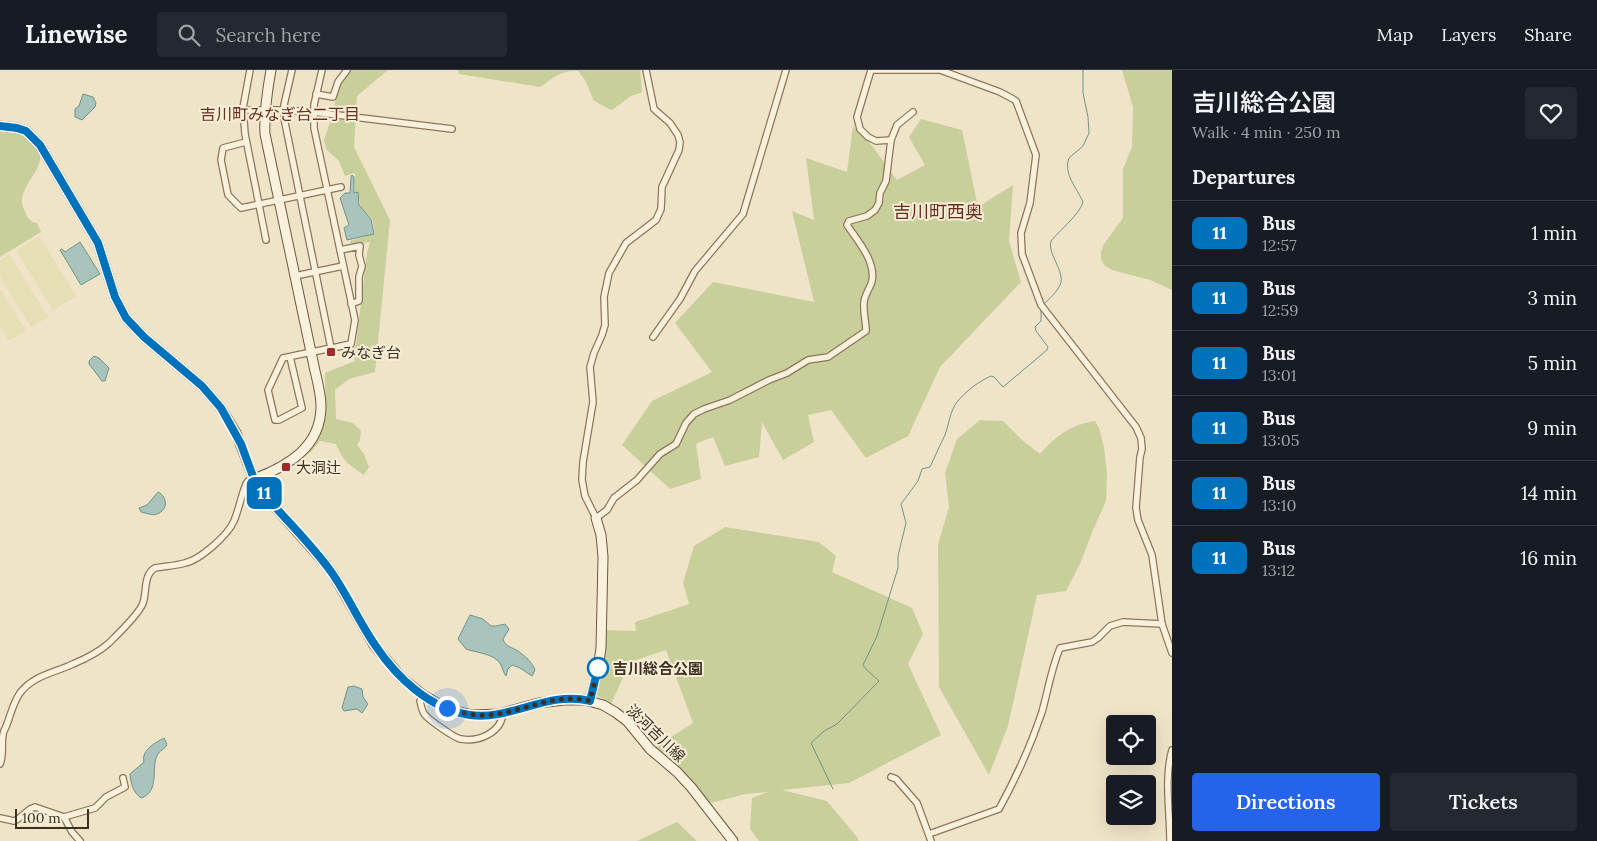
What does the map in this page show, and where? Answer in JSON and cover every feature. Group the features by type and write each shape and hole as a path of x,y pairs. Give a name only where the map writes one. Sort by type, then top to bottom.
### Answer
{"main road":[{"path":"254,479 293,460 305,448 320,420 321,407 265,134 265,99 272,70"},
{"name":"淡河吉川線","path":"0,126 26,131 40,145 98,243 115,297 126,318 144,337 202,386 221,408 241,444 254,479 268,499 333,574 374,645 402,678 422,695 461,713 488,715 551,701 577,700 590,701 609,708 627,721 650,749 671,766 691,787 732,841"},
{"path":"590,701 601,648 603,557 601,535 596,518"}],"street":[{"path":"250,70 243,110 246,142 266,240"},
{"path":"292,70 284,118 331,348"},
{"path":"290,357 302,408 275,420 268,390 283,358 351,344 355,320 314,128 313,112 322,70"},
{"path":"316,94 333,97 338,82 347,70"},
{"path":"646,70 654,108 670,123 680,142 679,150 662,187 661,209 656,220 626,243 609,273 604,297 602,335 590,367 593,402 583,462 582,480 585,496 596,518 607,510 614,498 637,480 660,454 676,444 686,423 694,414 730,400 787,373 808,360 828,357 866,331 864,301 872,280 871,267 868,257 846,225 849,221 867,216 876,210 880,193 886,181 891,140 898,125 913,112"},
{"path":"653,337 680,299 695,271 743,214 786,70"},
{"path":"891,140 876,141 868,137 860,129 856,117 872,70 940,70 1000,92 1016,101 1036,150 1030,203 1021,234 1022,254 1041,305 1136,427 1141,438 1136,508 1138,520 1152,555 1162,624 1172,653"},
{"path":"243,110 313,112 452,129"},
{"path":"246,142 223,148 221,160 228,195 241,208 341,187"},
{"path":"340,250 360,246 359,255 362,266 359,277 358,301 351,304"},
{"path":"295,276 343,266"},
{"path":"0,764 3,755 3,733 14,704 27,686 48,673 72,665 109,643 143,603 147,579 152,570 196,559 220,539 233,523 246,484 254,479"},
{"path":"929,834 999,809 1013,784 1042,712 1054,663 1060,648 1092,642 1110,626 1123,622 1162,624"},
{"path":"422,695 420,701 424,714 460,740 482,738 489,735 499,724 503,713"},
{"path":"1170,841 1170,762 1172,750"},
{"path":"891,777 896,779 917,803 932,841"},
{"path":"0,818 14,821 35,807 64,817 99,805 106,797 125,787 123,778"},
{"path":"64,817 72,832 80,841"}],"shaded area":[{"path":"39,236 76,296 53,310 16,251"},
{"path":"9,254 48,317 31,327 0,277 0,260"},
{"path":"0,289 26,331 9,341 0,326"}],"green space":[{"path":"350,70 388,70 357,96 354,147 390,220 375,372 349,379 335,390 336,419 353,423 361,431 360,440 357,445 364,454 369,467 364,475 347,462 336,444 320,441 310,453 308,451 319,435 326,411 325,373 355,361 352,351 356,345 370,242 351,245 350,241 375,234 372,218 361,207 358,192 355,192 355,173 345,176 339,161 326,149 324,140 340,83"},
{"path":"458,70 640,70 642,92 631,96 612,110 594,101 585,80 578,71 562,73 540,87 459,74"},
{"path":"1122,70 1172,70 1172,290 1150,280 1112,270 1105,266 1101,260 1101,251 1104,244 1123,218 1123,169 1132,147 1133,107"},
{"path":"921,119 962,130 978,207 1013,185 1009,241 1021,282 940,367 908,436 866,458 831,410 808,415 814,442 783,460 762,422 759,457 725,466 713,437 696,444 701,479 670,489 622,445 652,401 712,372 675,323 713,282 814,302 792,211 814,220 806,158 847,172 853,126 873,147 897,180 925,165 909,137"},
{"path":"0,132 22,135 33,143 38,150 39,164 24,191 22,201 28,217 31,221 37,223 41,232 0,257"},
{"path":"980,420 1003,421 1022,440 1040,454 1064,432 1078,425 1095,421 1104,447 1107,473 1106,501 1080,564 1066,591 1037,595 1008,726 989,775 939,687 938,544 949,507 945,473 957,439"},
{"name":"吉川総合公園","path":"725,527 819,542 836,556 832,572 912,608 923,634 908,664 941,735 849,783 782,790 827,801 859,841 759,841 750,829 752,798 768,792 746,794 711,803 655,747 693,723 666,650 630,662 611,704 596,695 606,630 636,631 635,622 689,604 683,583 694,546"},
{"path":"677,822 697,841 637,841"}],"water":[{"path":"83,94 93,97 96,103 95,107 82,120 75,117 75,109 79,106"},
{"path":"352,175 354,177 354,193 358,192 359,205 371,219 374,234 347,240 344,228 349,225 340,198 345,193 350,193"},
{"path":"80,242 100,274 81,285 60,250 62,249 65,252"},
{"path":"94,356 99,358 109,368 105,381 102,381 89,364 89,361"},
{"path":"158,492 165,500 163,510 155,515 141,512 139,508 147,505"},
{"path":"470,615 483,619 491,626 505,624 509,629 503,639 504,642 526,657 535,670 532,676 512,665 508,669 506,676 501,665 494,658 466,649 458,639"},
{"path":"354,686 362,689 363,697 368,704 362,713 357,709 344,711 342,708 348,687"},
{"path":"164,738 167,744 159,752 155,761 151,791 141,798 133,788 130,774 144,762 147,750"}],"waterway":[{"path":"1044,304 1057,290 1061,280 1061,274 1050,246 1051,241 1074,217 1083,202 1068,170 1069,158 1083,146 1089,133 1083,93 1083,70"},
{"path":"833,789 811,743 824,731 837,724 879,681 863,665 877,636 898,568 898,556 906,523 901,504 918,481 922,469 930,467 945,435 953,409 960,398 977,384 991,376 1003,387 1047,350 1048,347 1035,327 1041,321 1041,310"}],"bus line":[{"name":"11","path":"0,126 26,131 40,145 98,243 115,297 126,318 144,337 212,396 236,433 254,479 260,488 323,560 342,588 374,645 402,678 422,695 447,708 461,713 488,715 551,701 590,701 598,668"}],"place":[{"name":"みなぎ台","path":"331,352"},
{"name":"大洞辻","path":"286,467"},
{"name":"吉川総合公園","path":"598,668"}],"district":[{"name":"吉川町みなぎ台二丁目","path":"280,114"},
{"name":"吉川町西奥","path":"938,211"}],"route":[{"path":"447,708 461,713 488,715 551,701 590,701 598,668"}]}
